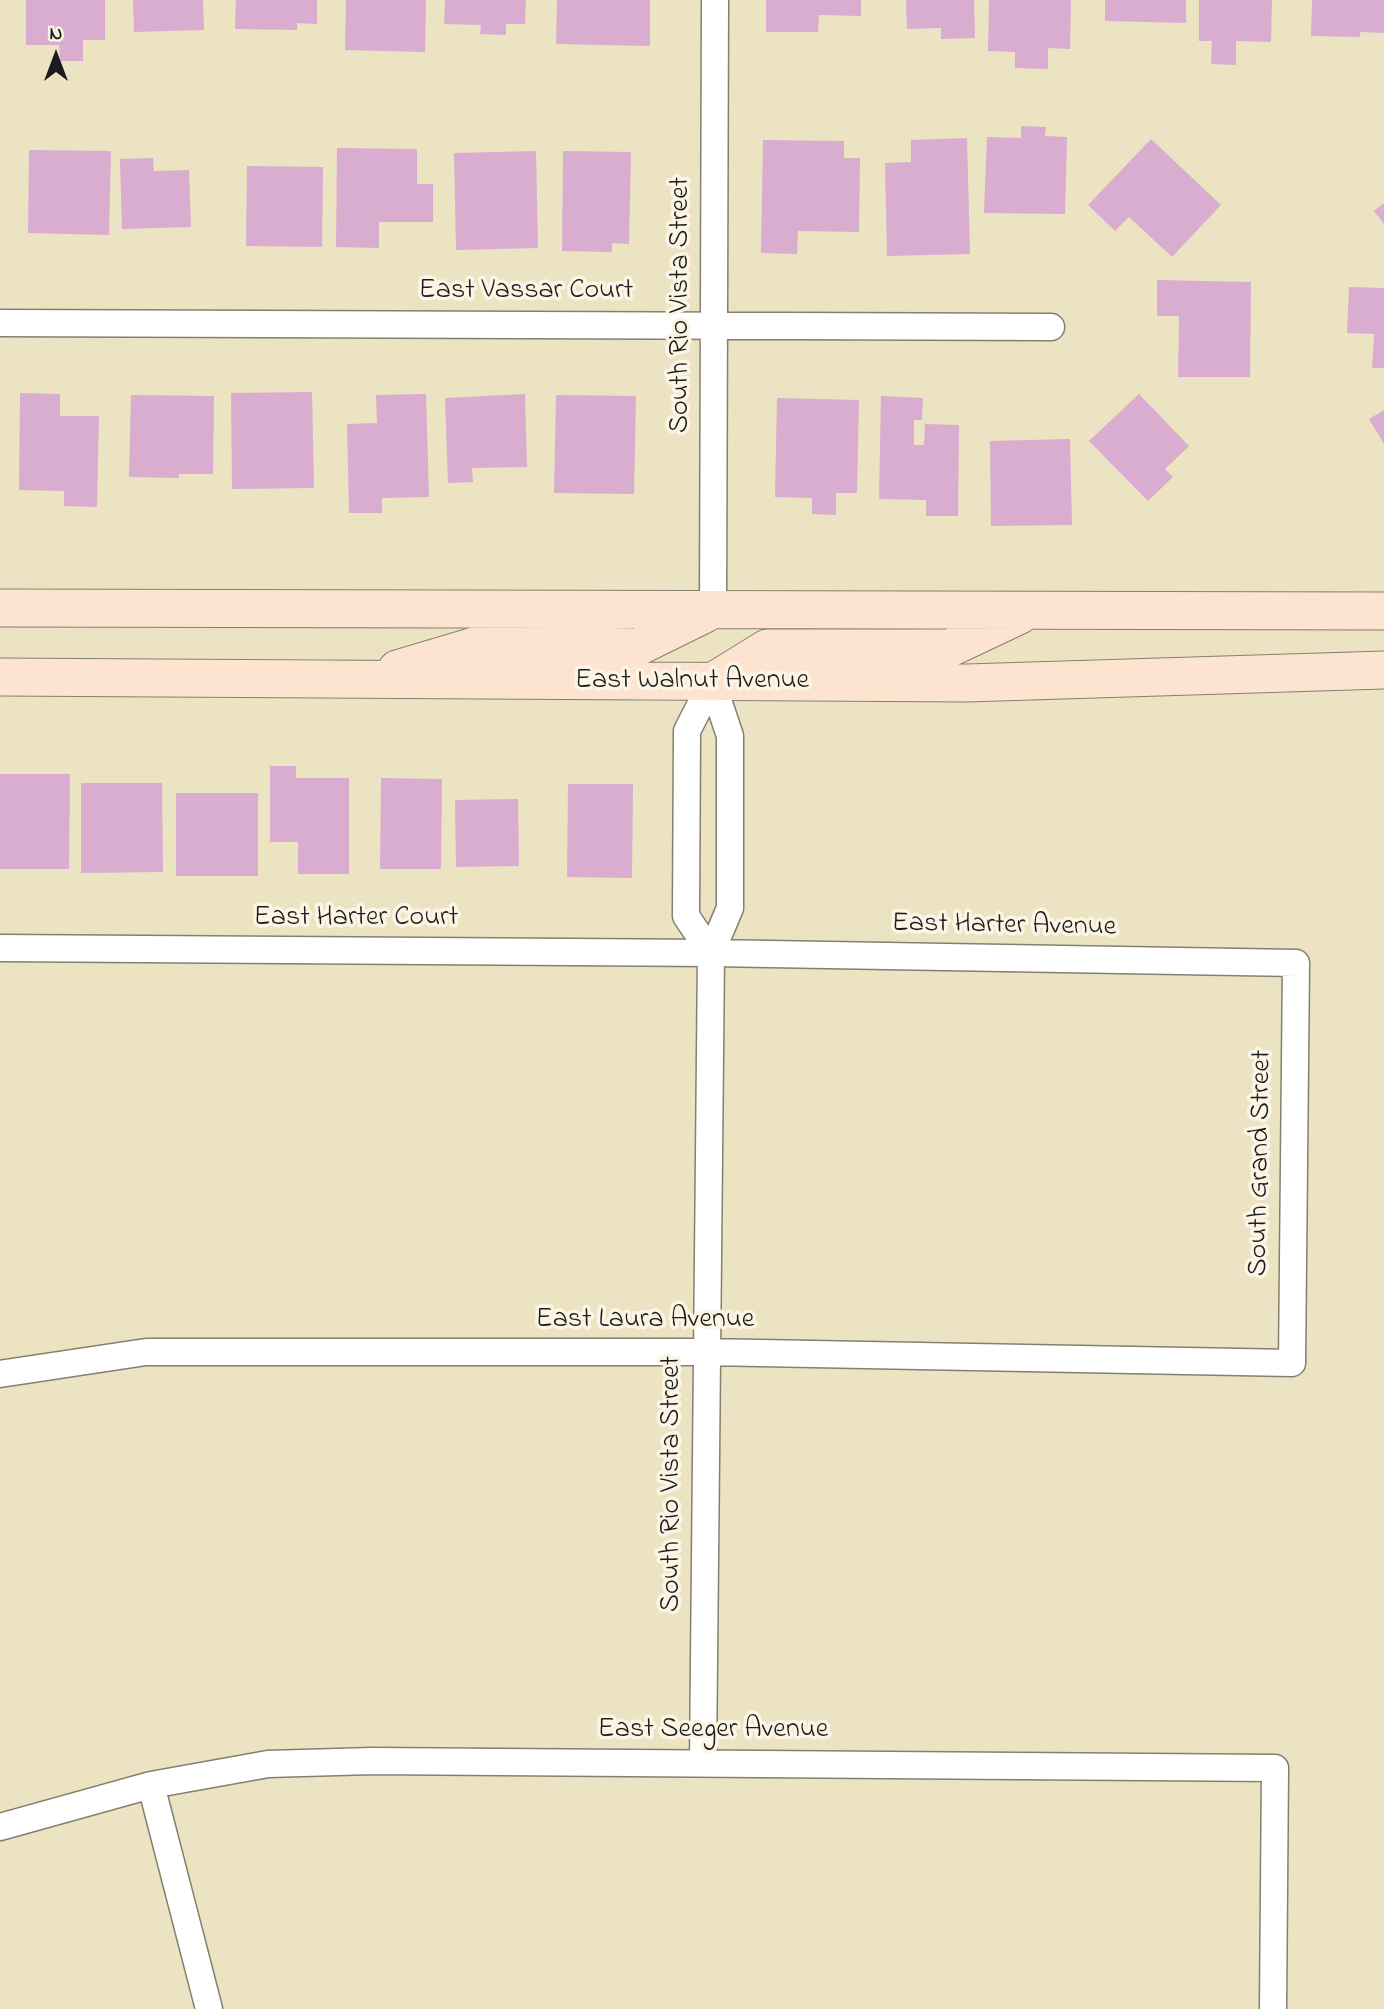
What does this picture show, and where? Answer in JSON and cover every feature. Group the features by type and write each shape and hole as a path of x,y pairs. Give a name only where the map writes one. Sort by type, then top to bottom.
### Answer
{"main road":[{"path":"0,608 1384,611"},
{"path":"357,680 481,644 638,647 712,611"},
{"path":"712,682 767,648 950,648 1029,611"},
{"name":"East Walnut Avenue","path":"0,677 967,683 1384,670"}],"street":[{"name":"South Rio Vista Street","path":"712,611 715,0"},
{"name":"East Vassar Court","path":"0,323 1051,327"},
{"name":"South Rio Vista Street","path":"703,1762 711,953 730,908 730,736 712,682"},
{"path":"711,953 686,916 687,731 712,682"},
{"name":"East Harter Court","path":"0,948 711,953"},
{"name":"East Harter Avenue","path":"711,953 1296,963"},
{"name":"South Grand Street","path":"1292,1363 1296,963"},
{"name":"East Laura Avenue","path":"0,1374 146,1352 706,1352 1292,1363"},
{"name":"East Seeger Avenue","path":"0,1827 151,1785 268,1764 372,1760 1275,1768 1273,2009"},
{"path":"151,1785 209,2009"}],"building":[{"path":"26,0 105,0 105,40 83,40 83,61 60,61 59,45 26,45"},
{"path":"133,0 203,0 204,30 134,32"},
{"path":"236,0 317,0 317,24 297,23 297,30 235,29"},
{"path":"346,0 426,0 425,52 345,50"},
{"path":"445,0 526,0 525,24 506,24 506,35 480,34 481,25 444,24"},
{"path":"557,0 650,0 650,46 556,44"},
{"path":"766,0 861,0 861,16 819,15 818,32 766,32"},
{"path":"906,0 974,0 975,38 941,39 941,28 907,29"},
{"path":"989,0 1071,0 1070,49 1048,48 1048,69 1015,68 1015,52 988,51"},
{"path":"1105,0 1186,0 1186,23 1105,21"},
{"path":"1199,0 1272,0 1271,42 1236,41 1236,65 1211,64 1212,41 1199,41"},
{"path":"1312,0 1384,0 1384,33 1360,32 1360,37 1311,36"},
{"path":"1021,126 1046,127 1045,136 1067,137 1065,214 984,213 987,137 1021,138"},
{"path":"967,138 970,254 887,256 885,163 911,162 911,140"},
{"path":"1151,139 1221,205 1172,257 1129,217 1115,231 1088,205"},
{"path":"763,140 844,141 844,158 860,158 859,232 798,231 797,254 761,253"},
{"path":"337,148 417,149 417,184 433,184 433,222 379,222 379,248 336,247"},
{"path":"29,150 111,151 109,235 28,233"},
{"path":"536,151 538,248 456,250 454,153"},
{"path":"563,151 631,152 629,244 612,243 612,252 562,251"},
{"path":"153,158 154,171 189,170 191,227 122,229 120,159"},
{"path":"247,166 323,167 322,247 246,246"},
{"path":"1384,203 1384,224 1374,211"},
{"path":"1157,280 1251,282 1250,377 1178,377 1179,316 1157,316"},
{"path":"1349,287 1384,288 1384,368 1372,368 1374,334 1347,333"},
{"path":"312,392 314,488 232,489 231,393"},
{"path":"20,393 60,394 60,416 99,416 97,507 64,506 64,491 19,490"},
{"path":"426,394 429,497 382,498 382,513 349,513 347,424 377,423 376,395"},
{"path":"525,394 527,467 472,468 473,482 448,483 445,398"},
{"path":"1139,394 1189,446 1165,469 1173,477 1148,501 1089,441"},
{"path":"131,395 214,396 213,474 179,474 179,478 129,477"},
{"path":"556,395 636,396 634,494 554,493"},
{"path":"881,396 923,398 922,420 914,420 914,445 924,445 925,424 959,425 958,516 926,516 926,500 879,499"},
{"path":"777,398 859,400 857,493 836,493 836,515 812,514 812,498 775,497"},
{"path":"1384,410 1384,444 1369,419"},
{"path":"1070,439 1072,525 991,526 990,441"},
{"path":"270,766 296,766 296,778 349,778 349,874 298,874 298,842 270,842"},
{"path":"0,774 70,774 69,869 0,869"},
{"path":"381,778 442,779 441,869 380,869"},
{"path":"81,783 162,783 163,872 81,873"},
{"path":"568,784 633,784 632,878 567,877"},
{"path":"176,793 258,793 258,876 176,876"},
{"path":"518,799 519,866 456,867 455,800"}]}
